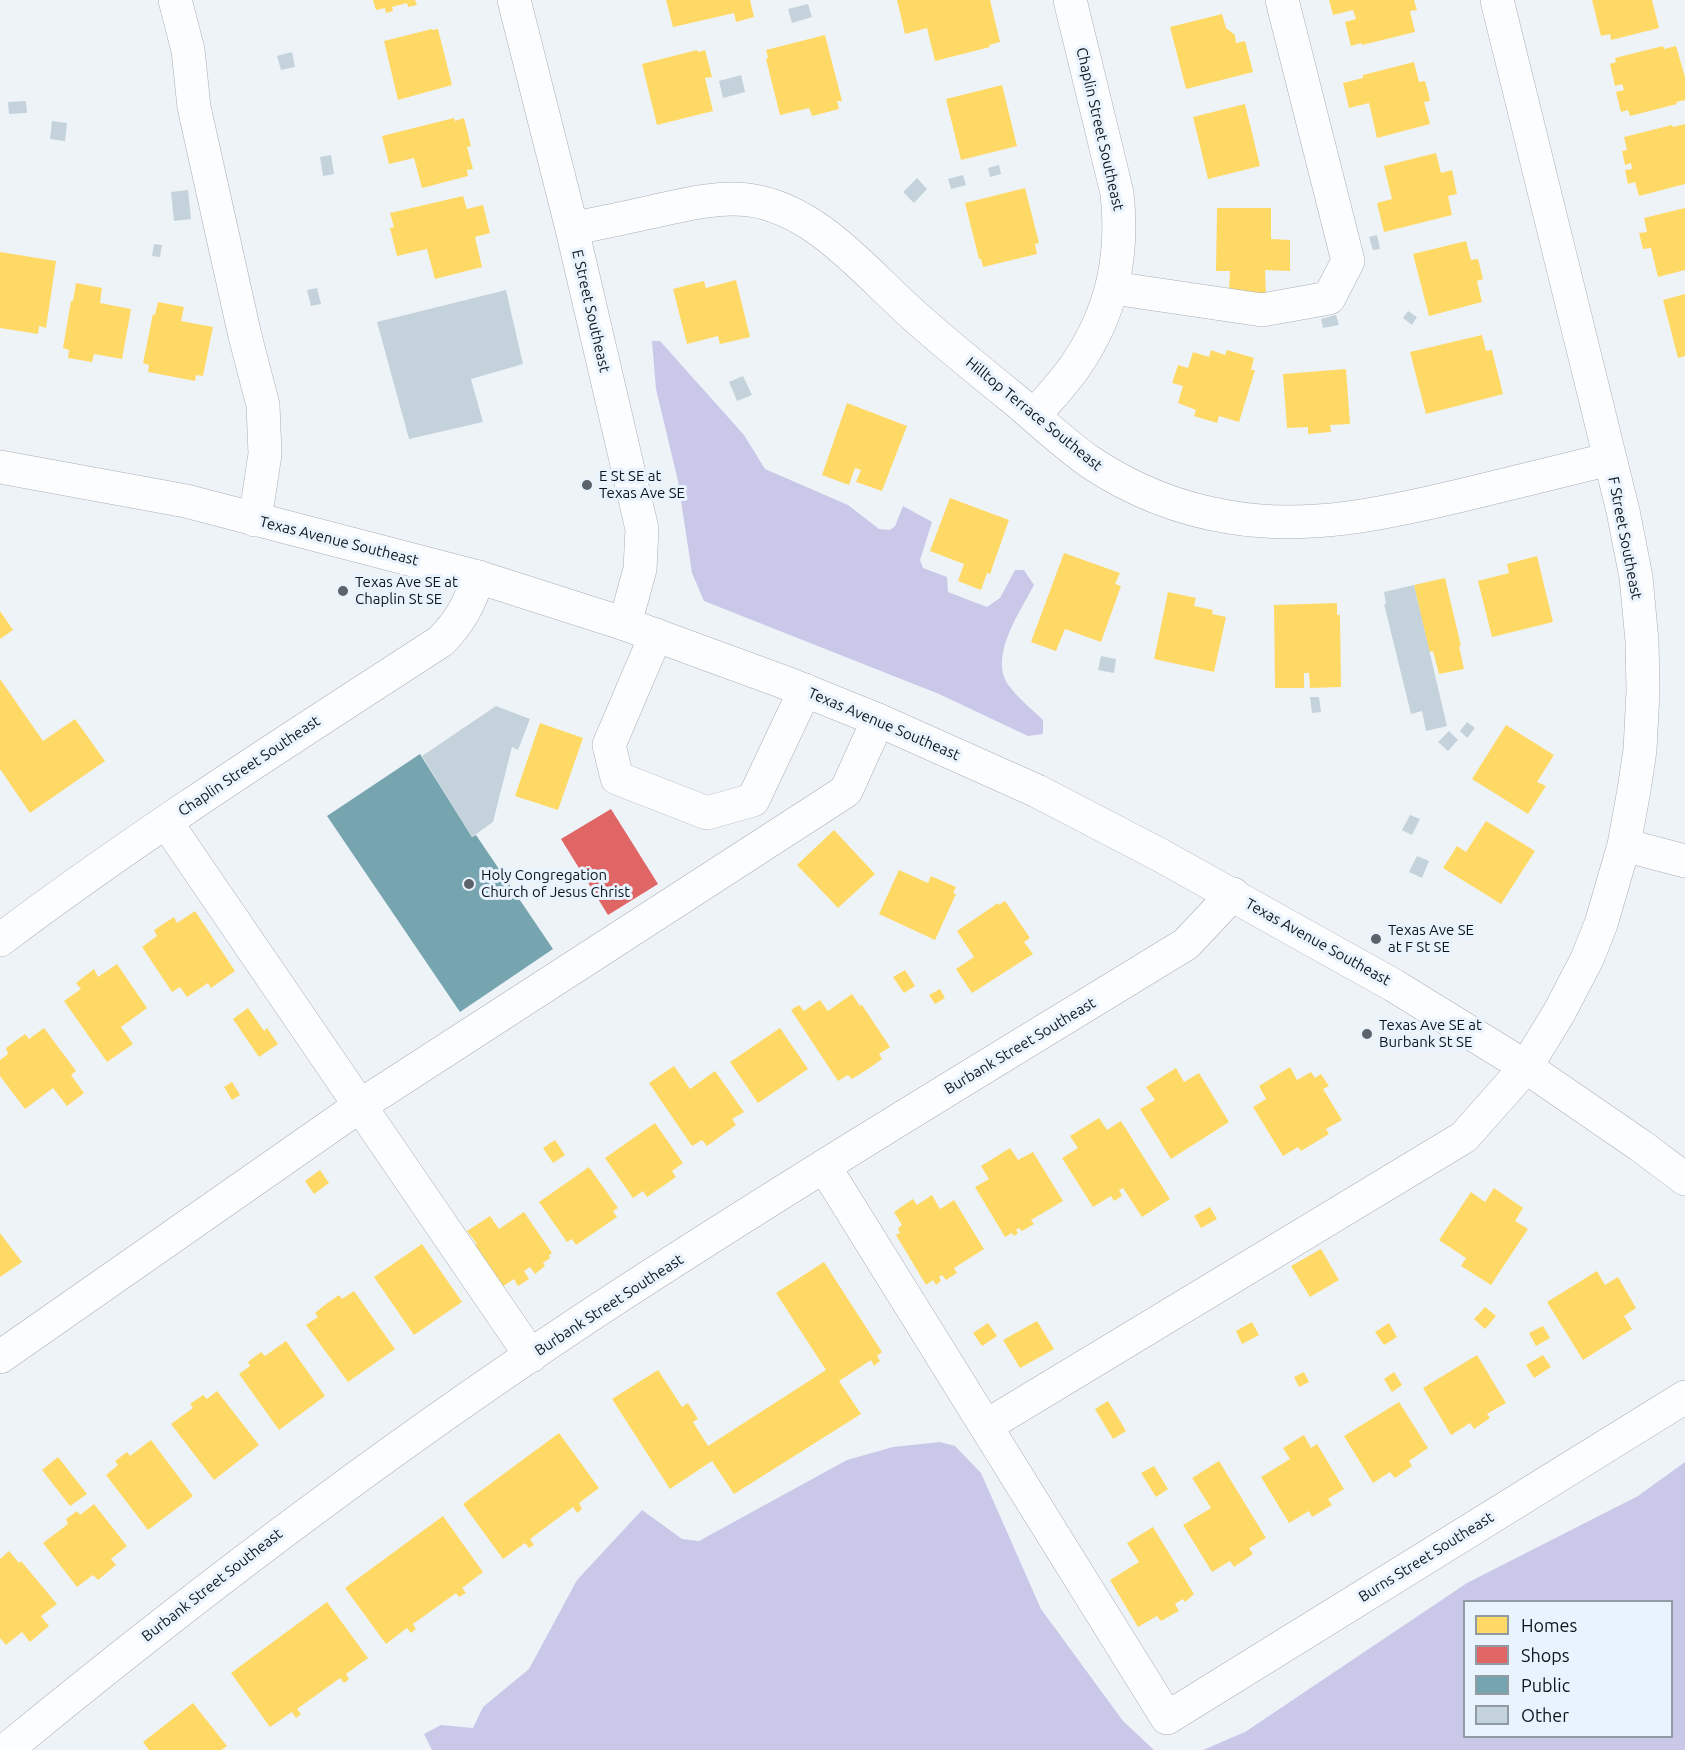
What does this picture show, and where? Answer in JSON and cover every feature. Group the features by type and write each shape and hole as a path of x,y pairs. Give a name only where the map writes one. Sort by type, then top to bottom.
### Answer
{"street":[{"path":"175,0 188,50 194,107 263,405 265,454 255,520"},
{"name":"E Street Southeast","path":"514,0 572,229 642,529 640,569 625,624"},
{"name":"Chaplin Street Southeast","path":"1034,416 1075,367 1092,337 1113,288 1120,245 1117,193 1070,0"},
{"path":"1113,288 1262,310 1329,298 1348,261 1282,0"},
{"name":"F Street Southeast","path":"986,1426 1464,1137 1526,1066 1555,1020 1587,959 1608,906 1624,845 1640,750 1643,690 1642,641 1636,577 1610,459 1497,0"},
{"name":"Hilltop Terrace Southeast","path":"572,229 683,205 727,199 769,204 789,211 825,233 931,332 1088,460 1119,480 1180,506 1244,520 1304,522 1349,519 1610,459"},
{"name":"Texas Avenue Southeast","path":"0,467 186,501 478,577 656,635 805,690 878,720 1037,791 1233,894 1393,984 1526,1066 1685,1179"},
{"name":"Chaplin Street Southeast","path":"0,940 72,886 166,822 441,641 463,615 471,601 478,577"},
{"path":"656,635 609,745 617,778 707,813 753,800 805,690"},
{"path":"0,1358 361,1105 846,792 878,720"},
{"path":"166,822 531,1356"},
{"path":"1624,845 1685,861"},
{"name":"Burbank Street Southeast","path":"6,1750 182,1607 298,1520 531,1356 623,1294 824,1166 1186,944 1233,894"},
{"path":"824,1166 986,1426"},
{"name":"Burns Street Southeast","path":"986,1426 1167,1718 1685,1396"}],"shaded area":[{"path":"652,341 660,341 744,435 765,469 848,505 879,529 890,530 895,526 903,506 932,522 920,560 923,568 947,577 948,592 987,607 1000,598 1015,570 1024,570 1034,585 1008,636 1002,663 1004,676 1010,687 1043,720 1043,734 1028,736 939,694 704,601 692,573 678,481 656,389"},
{"path":"940,1442 955,1446 981,1473 1041,1609 1123,1721 1154,1750 432,1750 424,1734 441,1725 473,1728 483,1707 529,1669 577,1580 642,1510 682,1539 699,1541 847,1460 893,1447"},
{"path":"1685,1462 1685,1750 1203,1750 1245,1732 1467,1583 1638,1496"}],"building: Homes":[{"path":"373,0 415,0 417,5 408,7 407,3 392,7 393,11 386,13 385,8 376,10"},
{"path":"666,0 750,0 754,17 736,22 734,13 673,27"},
{"path":"897,0 990,0 1000,42 989,45 990,47 935,61 927,28 905,34"},
{"path":"1329,0 1414,0 1417,10 1410,11 1415,32 1351,46 1345,22 1356,19 1353,10 1333,15"},
{"path":"1592,0 1652,0 1659,28 1611,40 1610,34 1601,36"},
{"path":"1222,14 1226,28 1235,35 1236,43 1245,41 1253,72 1186,89 1170,27"},
{"path":"438,29 452,85 398,100 384,41"},
{"path":"825,35 842,101 837,101 839,109 812,116 809,108 780,115 766,59 768,58 766,50"},
{"path":"1663,46 1664,49 1676,46 1685,77 1685,100 1630,116 1628,110 1621,112 1616,92 1624,90 1622,84 1615,86 1610,64 1616,62 1615,58"},
{"path":"697,50 698,52 705,50 712,77 705,78 713,111 657,125 642,64"},
{"path":"1414,62 1419,82 1425,81 1428,92 1430,101 1424,102 1430,124 1377,138 1369,103 1349,108 1343,83 1363,78 1363,75"},
{"path":"1002,85 1017,146 961,160 946,99"},
{"path":"1245,104 1260,166 1208,179 1193,117"},
{"path":"454,118 455,121 464,118 471,146 467,147 473,169 467,170 468,176 422,188 414,158 389,164 382,136"},
{"path":"1685,124 1685,184 1639,196 1635,182 1628,184 1625,170 1632,169 1631,163 1625,165 1622,151 1627,150 1624,137"},
{"path":"1436,153 1441,173 1452,170 1457,194 1448,196 1452,215 1384,232 1377,203 1392,199 1384,166"},
{"path":"1025,188 1039,243 1035,244 1037,254 983,267 965,203"},
{"path":"463,196 467,209 483,205 490,233 475,237 482,267 435,279 427,249 397,256 390,228 394,227 390,213"},
{"path":"1217,208 1271,208 1271,239 1290,240 1290,271 1265,270 1266,296 1229,289 1230,271 1216,271"},
{"path":"1685,208 1685,270 1658,277 1651,248 1643,249 1639,233 1647,232 1644,218"},
{"path":"1466,241 1471,260 1478,259 1483,279 1477,281 1482,302 1429,316 1413,254"},
{"path":"0,252 56,261 46,328 39,326 38,334 0,328"},
{"path":"736,280 750,337 720,344 718,336 687,344 673,289 704,281 706,288"},
{"path":"76,283 102,288 100,303 131,309 122,359 94,354 92,362 68,358 69,350 63,348"},
{"path":"1685,294 1685,356 1678,358 1663,300"},
{"path":"158,302 184,307 181,321 213,327 203,376 196,375 195,381 148,372 149,365 143,363 153,314 155,315"},
{"path":"1482,335 1486,351 1492,350 1503,394 1426,414 1410,352"},
{"path":"1211,350 1225,355 1227,350 1254,358 1251,370 1255,370 1239,422 1219,416 1217,423 1194,416 1196,410 1178,403 1183,386 1172,383 1178,365 1188,368 1193,352 1209,357"},
{"path":"1346,369 1350,424 1330,425 1331,432 1308,434 1308,427 1287,428 1283,374"},
{"path":"847,403 907,426 882,491 856,482 861,470 855,468 849,485 822,475"},
{"path":"950,498 1009,520 990,574 987,573 981,590 958,581 964,564 930,551"},
{"path":"1064,553 1120,573 1115,584 1121,586 1101,642 1065,629 1056,651 1031,642"},
{"path":"1537,556 1553,622 1492,637 1478,581 1509,573 1507,564"},
{"path":"1445,578 1464,669 1439,674 1433,651 1429,652 1414,585"},
{"path":"1168,592 1196,598 1194,606 1213,610 1212,614 1226,617 1214,672 1154,659"},
{"path":"1337,603 1337,615 1340,615 1341,687 1310,688 1309,673 1304,673 1304,688 1275,688 1274,605"},
{"path":"0,611 13,630 0,639"},
{"path":"0,679 43,741 75,719 105,761 30,813 0,769"},
{"path":"540,723 583,738 558,810 515,796"},
{"path":"1506,725 1554,755 1537,782 1546,786 1528,814 1472,779"},
{"path":"1486,821 1535,851 1501,904 1443,868 1457,846 1466,852"},
{"path":"834,830 875,874 838,908 797,865"},
{"path":"899,870 928,883 931,876 956,887 953,893 956,894 935,940 879,914"},
{"path":"1005,901 1030,938 1024,942 1033,954 972,993 956,969 974,957 957,931 998,903 999,905"},
{"path":"195,911 235,971 211,988 208,983 187,997 180,987 172,992 142,947 157,936 154,930 174,917 177,923"},
{"path":"117,964 147,1008 121,1027 133,1044 107,1062 64,1001 81,989 76,983 94,969 98,977"},
{"path":"905,970 915,986 904,993 893,977"},
{"path":"940,989 945,998 935,1004 929,995"},
{"path":"852,994 890,1047 879,1054 882,1059 868,1069 852,1079 848,1075 838,1081 791,1010 799,1005 804,1011 820,1000 828,1011"},
{"path":"248,1008 264,1031 267,1028 278,1044 259,1057 233,1019"},
{"path":"44,1028 76,1071 71,1075 84,1093 67,1106 53,1088 25,1109 0,1076 0,1060 8,1054 6,1048 25,1034 29,1039"},
{"path":"780,1028 808,1069 758,1103 730,1062"},
{"path":"674,1066 690,1089 715,1071 744,1112 732,1119 736,1125 707,1146 702,1140 692,1146 649,1083"},
{"path":"1290,1067 1297,1080 1311,1072 1315,1078 1321,1074 1329,1086 1323,1089 1342,1120 1326,1129 1329,1134 1301,1151 1298,1147 1283,1156 1253,1107 1266,1099 1259,1086"},
{"path":"1176,1068 1184,1082 1199,1073 1229,1122 1171,1159 1140,1109 1155,1100 1146,1087"},
{"path":"232,1082 240,1095 232,1100 224,1087"},
{"path":"1099,1118 1107,1130 1121,1121 1170,1199 1142,1217 1123,1188 1119,1190 1122,1196 1114,1201 1111,1196 1093,1207 1062,1158 1078,1148 1070,1136"},
{"path":"655,1123 683,1163 672,1171 676,1177 647,1197 643,1191 633,1198 605,1158"},
{"path":"555,1140 565,1155 553,1163 543,1148"},
{"path":"1010,1148 1018,1160 1033,1152 1063,1201 1031,1220 1034,1224 1022,1231 1019,1228 1016,1230 1018,1233 1014,1236 1012,1233 1005,1237 975,1187 989,1179 981,1166"},
{"path":"589,1167 618,1208 613,1211 617,1217 576,1245 572,1239 567,1242 539,1202"},
{"path":"320,1170 329,1183 314,1194 305,1181"},
{"path":"1494,1188 1523,1208 1515,1221 1528,1229 1491,1285 1461,1266 1466,1258 1439,1240 1471,1192 1485,1202"},
{"path":"932,1195 940,1209 954,1200 984,1249 954,1268 957,1273 946,1280 942,1275 939,1277 941,1281 936,1285 933,1280 926,1285 896,1235 900,1233 898,1228 902,1225 894,1212 913,1199 917,1205"},
{"path":"1210,1207 1217,1219 1201,1228 1194,1216"},
{"path":"524,1212 552,1253 549,1255 550,1258 543,1263 545,1266 535,1274 530,1267 524,1271 529,1279 518,1286 514,1279 502,1287 467,1231 490,1216 499,1229"},
{"path":"0,1233 22,1262 0,1277"},
{"path":"422,1244 462,1302 414,1335 374,1277"},
{"path":"1321,1249 1339,1280 1310,1297 1291,1266"},
{"path":"824,1262 882,1352 877,1356 880,1361 874,1366 871,1360 839,1381 861,1414 734,1494 712,1461 670,1489 612,1399 658,1370 682,1407 688,1403 698,1419 693,1422 708,1446 826,1370 776,1293"},
{"path":"1597,1271 1605,1285 1618,1277 1636,1308 1624,1316 1632,1329 1583,1360 1547,1302"},
{"path":"354,1291 395,1349 348,1382 306,1325 318,1317 315,1313 326,1304 339,1295 342,1299"},
{"path":"1485,1307 1496,1316 1485,1329 1474,1319"},
{"path":"1037,1321 1054,1349 1020,1368 1003,1340"},
{"path":"1252,1322 1259,1335 1242,1344 1236,1331"},
{"path":"988,1323 997,1336 982,1346 973,1333"},
{"path":"1389,1323 1397,1337 1384,1345 1375,1332"},
{"path":"1543,1326 1550,1338 1536,1346 1529,1333"},
{"path":"286,1341 325,1396 279,1430 239,1374 250,1366 248,1362 261,1352 265,1356"},
{"path":"1477,1355 1506,1403 1487,1414 1490,1418 1474,1429 1470,1423 1451,1435 1423,1388"},
{"path":"1543,1355 1551,1367 1534,1378 1526,1365"},
{"path":"1304,1372 1309,1382 1299,1387 1294,1377"},
{"path":"1394,1372 1402,1385 1392,1392 1384,1379"},
{"path":"217,1391 259,1445 214,1480 171,1424 193,1408 190,1404 203,1395 207,1399"},
{"path":"1108,1401 1126,1431 1113,1439 1095,1409"},
{"path":"1399,1402 1428,1448 1409,1461 1412,1466 1395,1478 1390,1472 1373,1483 1344,1436"},
{"path":"559,1433 599,1488 579,1503 582,1509 577,1513 573,1507 530,1539 534,1545 529,1548 525,1543 503,1559 463,1504"},
{"path":"1304,1435 1311,1448 1317,1444 1344,1489 1328,1499 1332,1505 1312,1517 1309,1511 1289,1523 1261,1477 1290,1459 1283,1448"},
{"path":"151,1440 193,1496 148,1530 106,1475 118,1465 115,1461 127,1452 130,1456"},
{"path":"58,1457 87,1494 70,1506 42,1470"},
{"path":"1219,1461 1266,1538 1249,1548 1253,1554 1234,1567 1230,1561 1212,1572 1183,1525 1211,1508 1192,1478"},
{"path":"1154,1466 1168,1489 1156,1497 1141,1473"},
{"path":"94,1504 127,1546 111,1559 116,1565 98,1580 93,1575 77,1587 43,1543 68,1524 66,1519 77,1511 80,1515"},
{"path":"443,1516 483,1572 462,1588 466,1593 459,1597 456,1593 413,1624 416,1629 411,1633 407,1628 386,1644 345,1588"},
{"path":"1153,1527 1194,1594 1185,1602 1183,1599 1175,1604 1179,1611 1161,1621 1157,1616 1138,1627 1110,1580 1139,1562 1127,1543"},
{"path":"9,1551 19,1563 21,1561 57,1604 41,1616 49,1626 30,1642 22,1632 6,1645 0,1638 0,1559"},
{"path":"327,1602 368,1658 346,1674 349,1679 344,1683 340,1678 297,1709 301,1714 296,1718 292,1712 270,1727 231,1673"},
{"path":"193,1703 227,1746 221,1750 149,1750 143,1742"}],"building: Shops":[{"path":"611,809 658,884 608,915 561,839"}],"building: Public":[{"path":"420,754 472,837 476,835 553,949 460,1012 327,816"}],"building: Other":[{"path":"808,4 812,17 792,23 788,9"},
{"path":"292,52 295,67 281,70 277,56"},
{"path":"741,75 745,92 723,98 719,81"},
{"path":"26,101 27,113 9,114 8,102"},
{"path":"52,121 67,123 65,141 50,139"},
{"path":"331,155 334,174 323,176 320,157"},
{"path":"999,165 1001,174 990,177 988,168"},
{"path":"963,175 966,185 951,189 948,179"},
{"path":"917,178 927,189 914,203 903,192"},
{"path":"188,190 191,219 174,221 171,192"},
{"path":"1377,235 1380,249 1373,250 1369,237"},
{"path":"154,244 162,245 160,257 152,256"},
{"path":"317,288 321,304 311,306 307,290"},
{"path":"506,290 523,364 471,379 483,422 409,439 377,322"},
{"path":"1408,311 1417,317 1412,325 1403,318"},
{"path":"1336,315 1339,325 1323,328 1321,319"},
{"path":"743,376 752,395 737,401 729,382"},
{"path":"1414,585 1447,726 1426,731 1422,711 1411,714 1384,604 1386,604 1384,592"},
{"path":"1101,656 1116,659 1114,673 1098,670"},
{"path":"1310,697 1319,697 1321,712 1312,713"},
{"path":"496,706 530,719 518,750 512,747 493,822 472,837 422,756"},
{"path":"1467,722 1475,728 1467,738 1460,731"},
{"path":"1449,731 1458,740 1448,751 1438,742"},
{"path":"1410,815 1420,819 1412,835 1402,830"},
{"path":"1417,856 1429,861 1422,878 1409,872"}],"place":[{"name":"E St SE at Texas Ave SE","path":"587,485"},
{"name":"Texas Ave SE at Chaplin St SE","path":"343,591"},
{"name":"Holy Congregation Church of Jesus Christ","path":"469,884"},
{"name":"Texas Ave SE at F St SE","path":"1376,939"},
{"name":"Texas Ave SE at Burbank St SE","path":"1367,1034"}]}
